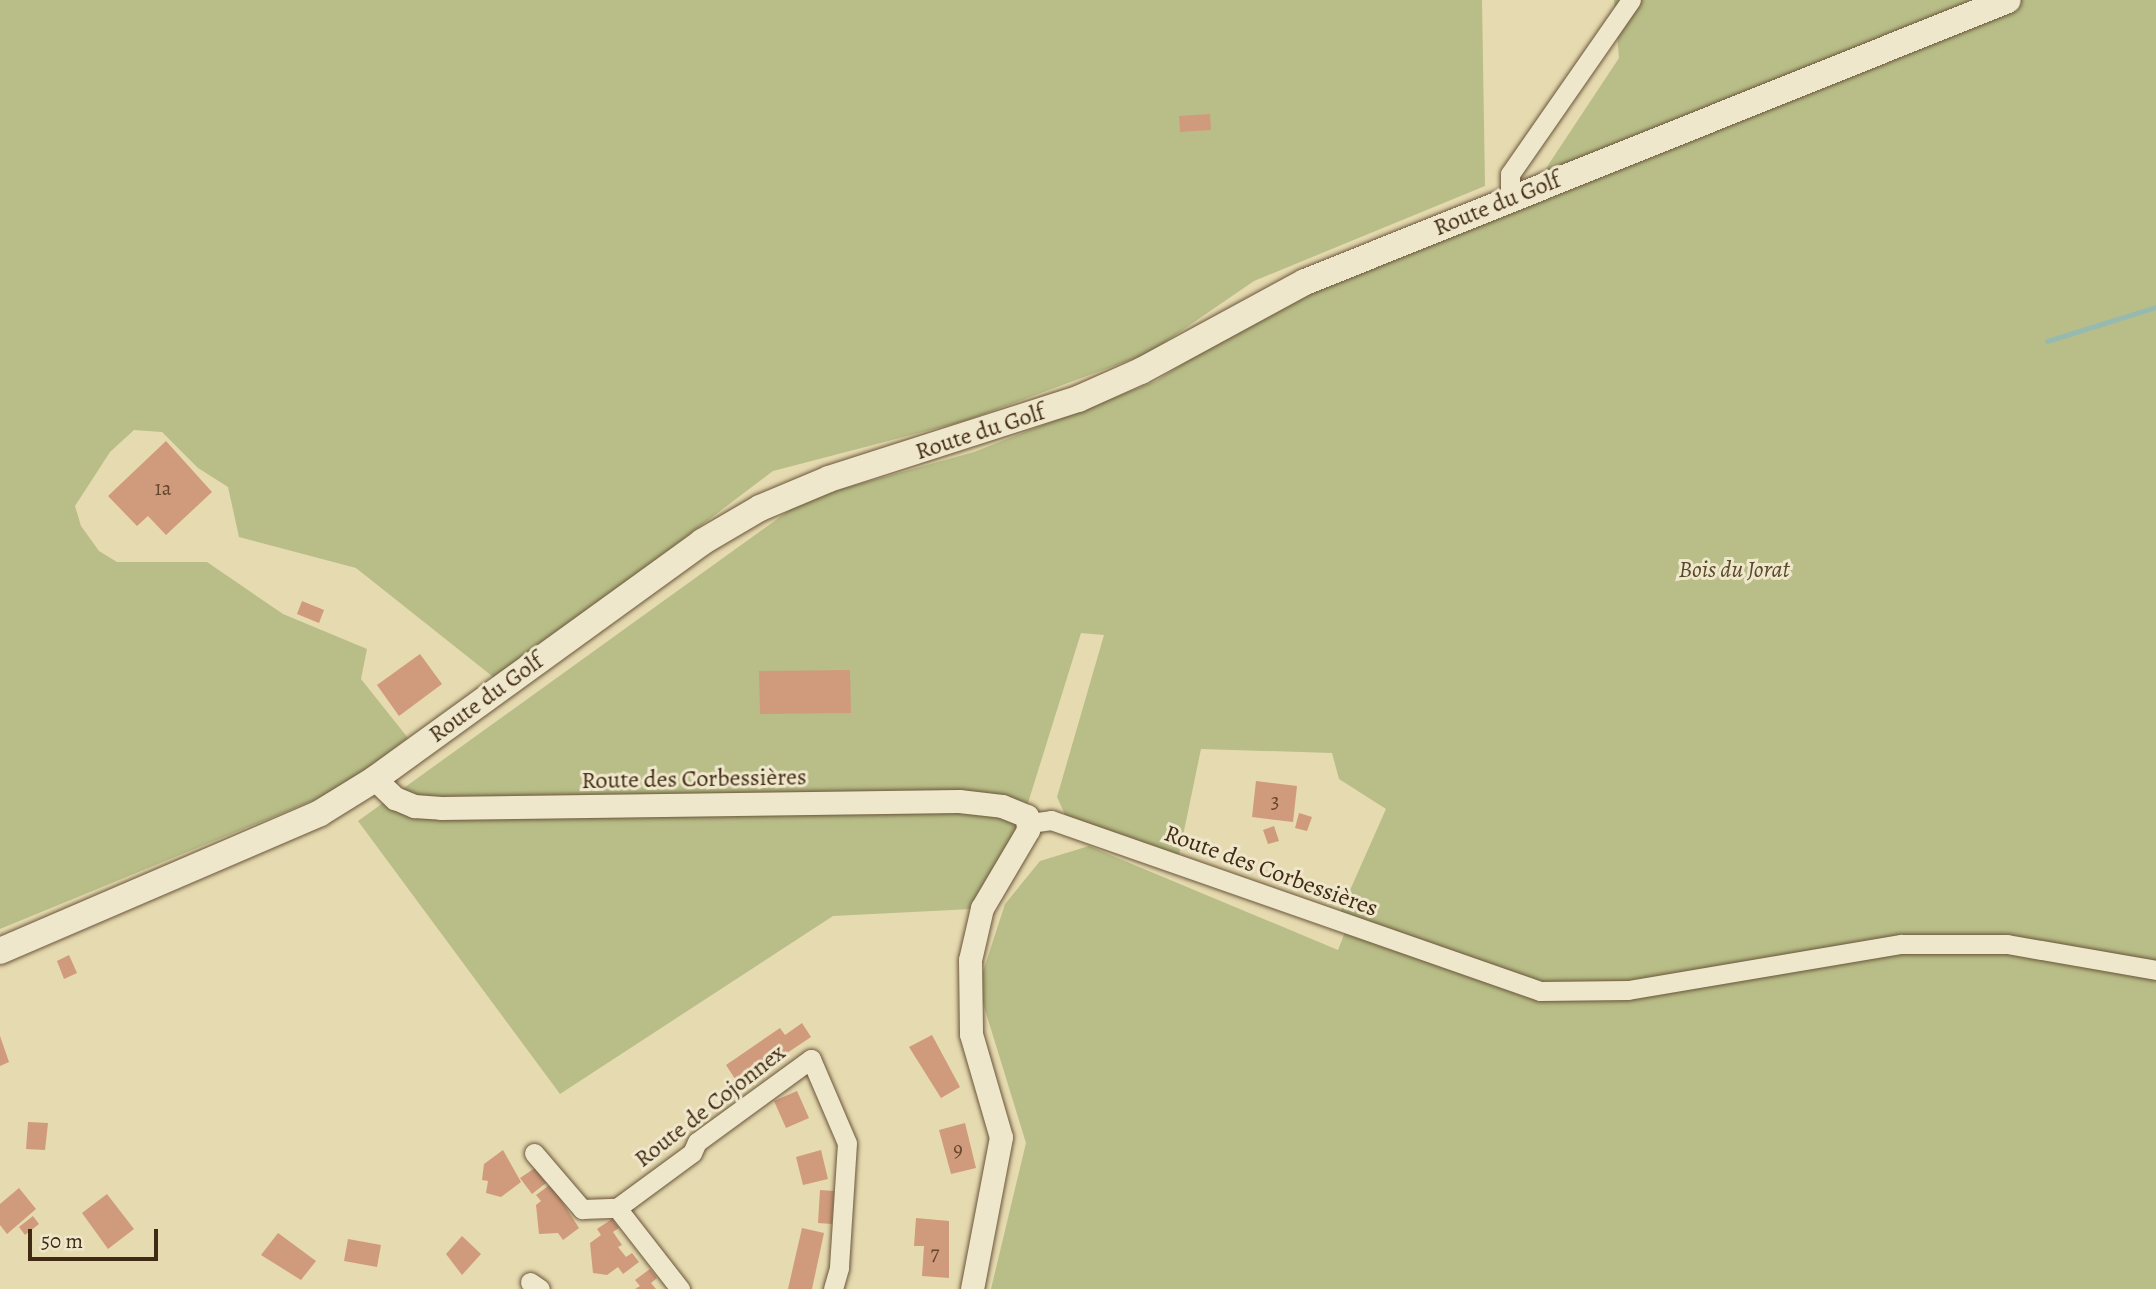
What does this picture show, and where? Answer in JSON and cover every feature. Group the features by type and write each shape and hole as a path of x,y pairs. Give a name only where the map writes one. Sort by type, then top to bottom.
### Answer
{"main road":[{"name":"Route du Golf","path":"0,951 282,831 375,779 702,542 760,508 829,479 1078,399 1141,371 1281,292 2008,0"}],"street":[{"path":"1510,199 1510,174 1631,0"},
{"name":"Route des Corbessières","path":"375,779 395,798 414,806 441,808 959,801 1014,809 1030,823 1051,820 1540,991 1628,990 1901,944 2007,944 2156,970"},
{"path":"972,1289 1001,1137 971,1034 970,960 982,908 1030,823"},
{"name":"Route de Cojonnex","path":"617,1208 691,1153 696,1142 811,1059 847,1143 839,1268 834,1289"},
{"path":"534,1153 582,1209 617,1208 680,1289"}],"green space":[{"path":"0,0 1482,0 1485,186 1254,281 1149,353 965,421 773,471 497,680 356,568 239,537 228,487 198,468 162,432 134,430 110,452 75,506 81,526 99,551 117,562 207,562 283,614 367,649 361,679 408,738 336,791 0,929"},
{"name":"Bois du Jorat","path":"1614,0 2156,0 2156,1289 991,1289 1026,1143 978,987 1005,904 1040,861 1089,846 1338,950 1350,919 1339,915 1386,809 1339,779 1332,753 1201,749 1179,855 1066,817 1057,797 1104,635 1081,633 1023,819 972,909 833,916 560,1094 358,821 805,499 974,452 1156,381 1268,309 1523,203 1619,58"}],"building":[{"path":"1210,114 1211,130 1180,132 1179,116"},
{"path":"166,441 212,492 166,535 148,516 137,526 108,496"},
{"path":"302,601 324,610 319,623 297,614"},
{"path":"420,654 442,684 399,716 377,685"},
{"path":"850,670 851,713 760,714 759,671"},
{"path":"1256,781 1297,786 1293,822 1252,817"},
{"path":"1299,813 1312,817 1307,831 1295,828"},
{"path":"1274,826 1279,841 1268,844 1263,830"},
{"path":"69,955 77,973 64,979 57,961"},
{"path":"802,1023 811,1037 739,1085 726,1065 780,1028 785,1035"},
{"path":"932,1035 960,1087 941,1098 909,1047"},
{"path":"0,1036 9,1062 0,1066"},
{"path":"797,1091 809,1118 786,1128 774,1101"},
{"path":"28,1122 48,1123 45,1150 26,1149"},
{"path":"965,1123 976,1168 951,1174 939,1130"},
{"path":"503,1150 521,1182 501,1197 486,1193 488,1181 482,1180 484,1164"},
{"path":"821,1150 828,1179 803,1185 796,1157"},
{"path":"535,1168 546,1183 532,1194 520,1178"},
{"path":"551,1184 579,1228 563,1240 558,1233 539,1234 536,1205 541,1201 536,1195"},
{"path":"19,1188 36,1209 7,1234 0,1225 0,1204"},
{"path":"820,1190 834,1191 832,1224 818,1223"},
{"path":"107,1194 134,1229 108,1249 82,1213"},
{"path":"33,1216 39,1224 25,1235 19,1227"},
{"path":"916,1218 949,1221 949,1278 922,1276 924,1246 914,1246"},
{"path":"612,1219 619,1228 613,1232 622,1245 618,1247 626,1257 632,1253 639,1262 623,1274 618,1267 607,1275 593,1273 590,1243 601,1235 597,1229"},
{"path":"802,1228 824,1233 812,1289 788,1289"},
{"path":"278,1233 316,1261 301,1280 261,1255"},
{"path":"462,1236 481,1254 462,1275 446,1254"},
{"path":"348,1239 381,1245 377,1267 344,1261"},
{"path":"650,1269 657,1278 651,1283 656,1289 635,1289 640,1286 635,1280"}],"waterway":[{"path":"2047,341 2156,307"}]}
